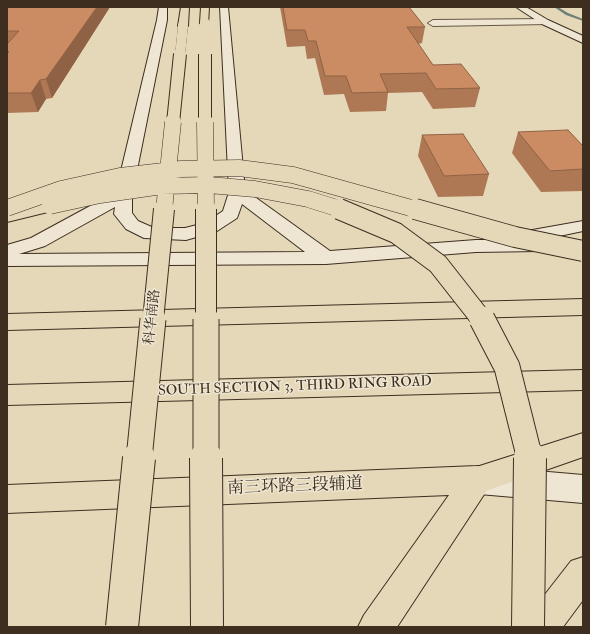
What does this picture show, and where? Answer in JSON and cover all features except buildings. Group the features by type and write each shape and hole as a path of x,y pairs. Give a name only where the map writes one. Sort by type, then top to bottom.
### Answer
{"main road":[{"path":"205,15 207,627"},
{"name":"科华南路","path":"122,627 184,16"},
{"path":"7,208 61,189 120,176 182,168 239,168 293,175 516,237 583,251"},
{"path":"7,217 100,195 162,186 209,186 255,189 308,199 352,213 396,233 438,264 480,315 507,367 511,382 530,459 528,627"},
{"path":"7,322 583,307"},
{"name":"SOUTH SECTION 3, THIRD RING ROAD","path":"7,395 583,380"},
{"path":"376,627 477,480 583,445"},
{"name":"南三环路三段辅道","path":"7,499 477,480"},
{"path":"541,627 583,573"}],"street":[{"path":"163,7 162,20 124,195 123,214 132,225 151,234 186,234 211,227 231,214 237,192 224,7"},
{"path":"520,7 545,22 583,40"},
{"path":"533,7 552,19 583,34"},
{"path":"433,23 545,22"},
{"path":"237,192 326,258"},
{"path":"7,251 38,242 124,195"},
{"path":"476,246 583,226"},
{"path":"7,260 326,258 476,246 583,243"},
{"name":"南三环路三段辅道","path":"477,480 583,490"}],"waterway":[{"path":"556,7 567,14 583,20"}]}
